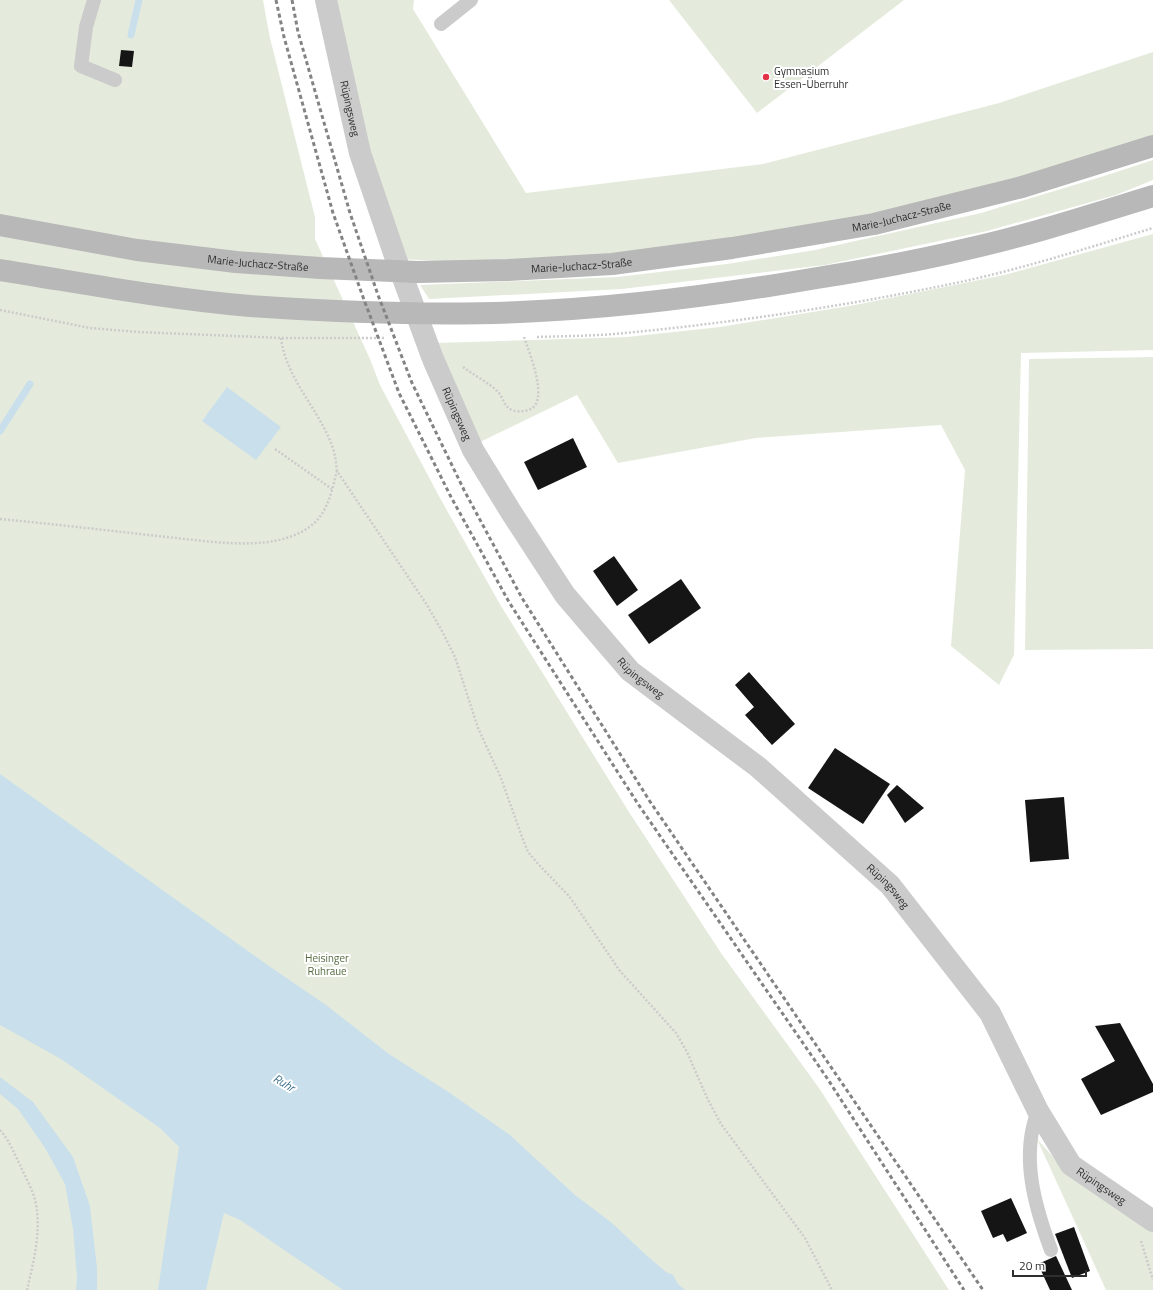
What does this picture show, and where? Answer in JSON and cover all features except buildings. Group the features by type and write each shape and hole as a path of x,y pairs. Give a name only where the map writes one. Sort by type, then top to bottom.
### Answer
{"main road":[{"name":"Marie-Juchacz-Straße","path":"0,225 137,250 236,262 320,268 418,272 508,270 612,264 732,248 874,224 1022,187 1153,146"},
{"path":"0,270 147,294 247,306 337,311 433,313 520,312 608,306 752,289 887,266 966,250 1153,196"}],"street":[{"name":"Rüpingsweg","path":"326,0 360,153 396,259 433,359 473,450 565,596 630,671 758,767 890,885 990,1013 1038,1111 1071,1165 1145,1216"}],"lane":[{"path":"94,0 86,27 82,66 115,80"},
{"path":"441,24 471,0"},
{"path":"1038,1111 1033,1124 1030,1148 1033,1191 1051,1250"}],"path":[{"path":"0,310 97,328 139,332 281,338 348,338"},
{"path":"433,359 440,357 450,358 498,391 506,405 511,410 526,411 532,409 537,403 539,390 535,371 524,337"},
{"path":"281,338 282,349 287,363 332,445 337,471 427,605 455,657 478,728 501,778 528,852 569,896 620,971 676,1033 687,1052 708,1100 721,1124 805,1238 832,1290"},
{"path":"275,449 332,489"},
{"path":"0,518 218,542 258,543 280,540 296,534 312,525 320,516 327,504 337,471"},
{"path":"0,1130 29,1184 37,1210 37,1235 33,1264 27,1290"},
{"path":"1145,1216 1141,1240 1153,1280"}],"green space":[{"name":"Heisinger Ruhraue","path":"0,0 263,0 270,38 315,217 315,239 370,359 380,385 440,498 501,606 629,812 721,953 819,1088 949,1290 0,1290"},
{"path":"331,0 414,0 413,9 526,193 763,164 999,103 1153,52 1153,137 1092,160 869,221 733,242 509,265 401,259 364,151"},
{"path":"669,0 904,0 757,113"},
{"path":"1153,160 1153,180 1116,195 987,231 825,265 622,289 429,299 420,285 617,277 727,264 815,250 981,213"},
{"path":"1153,234 1153,350 1021,353 1014,655 999,685 951,646 965,470 941,425 756,438 618,463 577,395 478,443 436,343 627,337 720,327 855,305 1004,275"},
{"path":"1153,357 1153,649 1025,650 1029,359"},
{"path":"1037,1139 1064,1169 1153,1231 1153,1290 1106,1290"}],"water":[{"path":"227,387 281,427 256,460 202,421"},
{"name":"Ruhr","path":"0,774 326,1005 389,1054 450,1093 510,1135 575,1195 612,1223 666,1272 673,1275 678,1284 685,1290 343,1290 240,1220 224,1213 206,1290 158,1290 179,1147 160,1128 61,1059 0,1025"},
{"path":"0,1077 33,1102 73,1157 90,1206 97,1268 97,1290 76,1290 77,1276 73,1229 65,1184 45,1148 18,1109 0,1094"}],"waterway":[{"path":"131,35 139,0"},
{"path":"0,431 30,384"}],"railway":[{"path":"276,0 284,37 333,213 399,393 451,497 509,602 638,804 827,1078 964,1290"},
{"path":"292,0 298,32 350,213 378,295 412,383 464,490 522,598 649,800 983,1290"}],"place":[{"name":"Gymnasium Essen-Überruhr","path":"766,77"}]}
